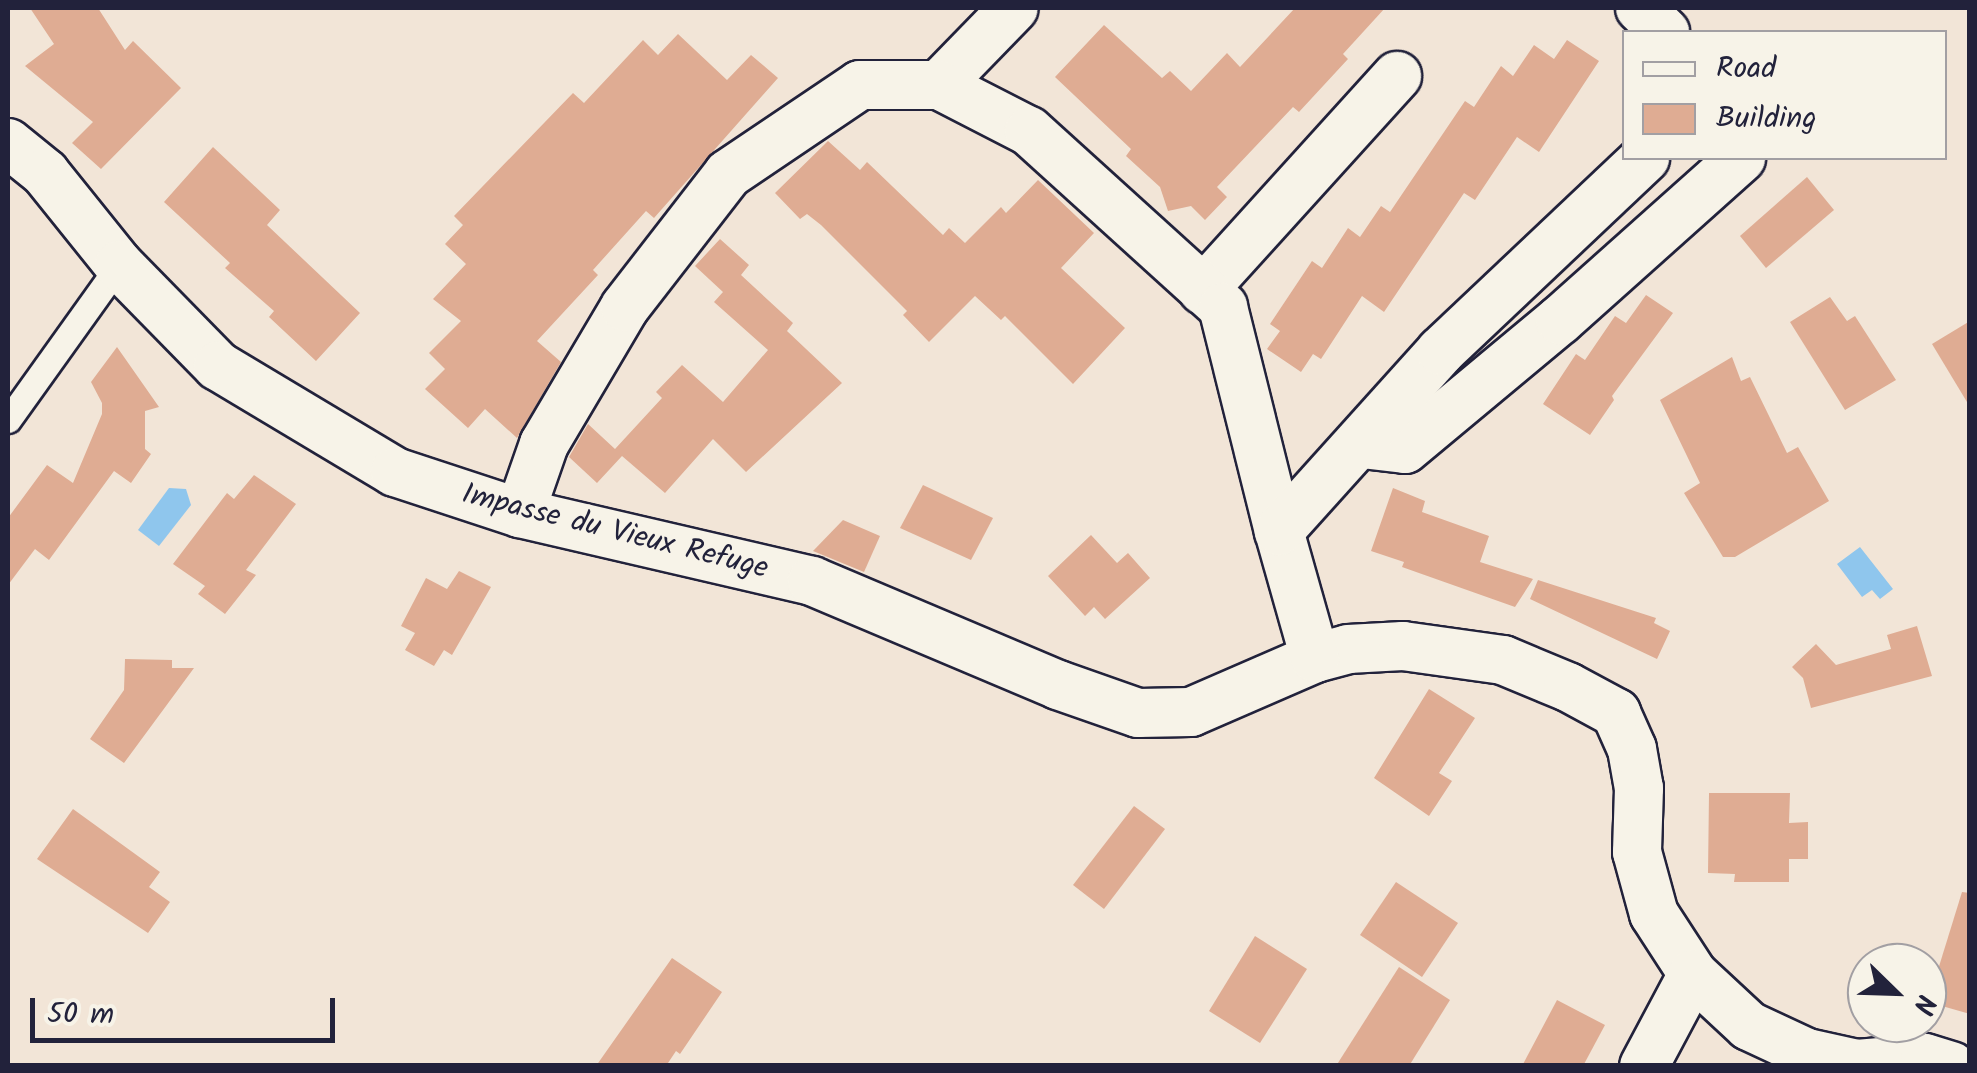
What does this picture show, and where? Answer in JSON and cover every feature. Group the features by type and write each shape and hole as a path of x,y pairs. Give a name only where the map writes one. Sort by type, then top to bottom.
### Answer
{"street":[{"path":"1640,8 1663,30"},
{"path":"940,85 996,12"},
{"path":"1203,290 1397,76"},
{"path":"520,513 544,444 625,307 728,174 860,86 940,85 1029,131 1223,307 1315,658"},
{"name":"Impasse du Vieux Refuge","path":"8,142 45,173 119,265 218,366 395,472 520,513 812,581 1058,685 1138,712 1191,712 1315,658 1348,649 1402,646 1503,660 1568,687 1616,714 1632,749 1639,788 1636,852 1654,914 1692,974 1748,1026 1806,1053 1856,1064 1924,1058 1952,1066"},
{"path":"1280,531 1442,351 1643,160"},
{"path":"1362,444 1405,449 1560,320 1739,160"},
{"path":"1644,1066 1692,974"}],"lane":[{"path":"8,420 119,265"}],"water":[{"path":"169,488 186,489 191,505 159,546 138,530"},
{"path":"1860,547 1893,589 1880,599 1872,590 1862,597 1837,564"}],"building":[{"path":"30,8 98,8 125,50 133,41 181,88 101,169 72,143 93,122 25,66 54,44"},
{"path":"1295,8 1385,8 1343,54 1348,59 1299,112 1293,107 1217,187 1227,197 1205,220 1191,206 1168,211 1160,187 1126,156 1131,149 1055,77 1104,25 1162,78 1170,71 1191,91 1227,53 1240,67"},
{"path":"678,34 727,80 751,55 778,78 654,218 646,211 593,270 598,275 537,341 561,362 517,438 485,409 468,428 425,389 445,369 429,353 461,321 433,299 466,264 445,244 463,225 454,216 573,93 584,103 643,40 658,55"},
{"path":"1567,40 1599,61 1539,152 1517,137 1475,200 1464,193 1384,312 1362,296 1321,359 1313,354 1301,372 1267,349 1280,331 1270,324 1312,261 1322,268 1348,228 1360,237 1381,206 1390,212 1465,101 1474,107 1501,66 1513,76 1534,45 1554,59"},
{"path":"828,141 860,170 867,162 943,235 949,228 965,243 1001,207 1006,213 1038,180 1094,233 1061,268 1125,328 1073,384 1005,316 1001,320 975,296 929,342 903,315 907,311 821,225 807,214 800,219 775,193"},
{"path":"213,147 280,210 267,225 360,313 316,361 269,317 274,311 225,268 230,263 164,202"},
{"path":"1807,177 1834,210 1766,268 1740,236"},
{"path":"720,239 749,265 741,275 793,323 787,331 842,383 746,472 713,439 665,493 622,456 597,483 569,457 588,424 615,449 662,398 656,392 682,365 723,402 768,350 714,302 723,292 695,266"},
{"path":"1646,295 1673,313 1612,396 1614,400 1590,435 1543,404 1576,354 1585,360 1615,316 1626,323"},
{"path":"1830,297 1847,321 1855,316 1896,380 1845,410 1790,322"},
{"path":"1970,321 1970,407 1932,344"},
{"path":"117,347 159,407 145,411 145,449 151,454 131,483 114,471 49,560 35,549 8,585 8,518 47,465 73,483 102,414 102,403 91,382"},
{"path":"1732,357 1741,381 1750,377 1787,453 1798,447 1829,501 1735,557 1723,557 1684,493 1700,483 1660,400"},
{"path":"254,475 296,504 246,570 256,575 225,614 198,594 205,586 173,564 227,493 234,499"},
{"path":"923,485 993,518 971,560 900,528"},
{"path":"1393,488 1425,501 1422,512 1489,536 1480,562 1533,579 1515,607 1402,567 1404,562 1371,551"},
{"path":"843,520 880,536 864,572 813,551"},
{"path":"1091,535 1117,563 1128,553 1150,578 1105,619 1094,607 1085,616 1048,576"},
{"path":"459,571 491,587 452,655 444,650 434,666 405,650 415,633 401,626 426,578 447,589"},
{"path":"1538,580 1656,618 1654,623 1670,631 1657,659 1530,599"},
{"path":"1917,626 1932,676 1811,708 1803,678 1792,667 1816,644 1836,665 1891,649 1887,635"},
{"path":"125,659 172,660 172,668 194,668 124,763 90,739 124,690"},
{"path":"1429,689 1475,718 1439,773 1452,781 1429,816 1374,778"},
{"path":"1709,793 1790,793 1789,823 1808,822 1808,859 1789,859 1789,882 1734,882 1735,874 1708,873"},
{"path":"1134,806 1165,829 1104,909 1073,885"},
{"path":"73,809 160,872 149,887 170,902 148,933 37,859"},
{"path":"1396,882 1458,923 1422,977 1360,935"},
{"path":"1962,892 1970,893 1970,1014 1947,1007 1946,943"},
{"path":"1255,936 1307,969 1260,1043 1209,1011"},
{"path":"672,958 722,992 680,1054 676,1051 666,1066 596,1066"},
{"path":"1399,967 1450,1000 1409,1066 1336,1066"},
{"path":"1557,1000 1605,1025 1583,1066 1522,1066"}]}
